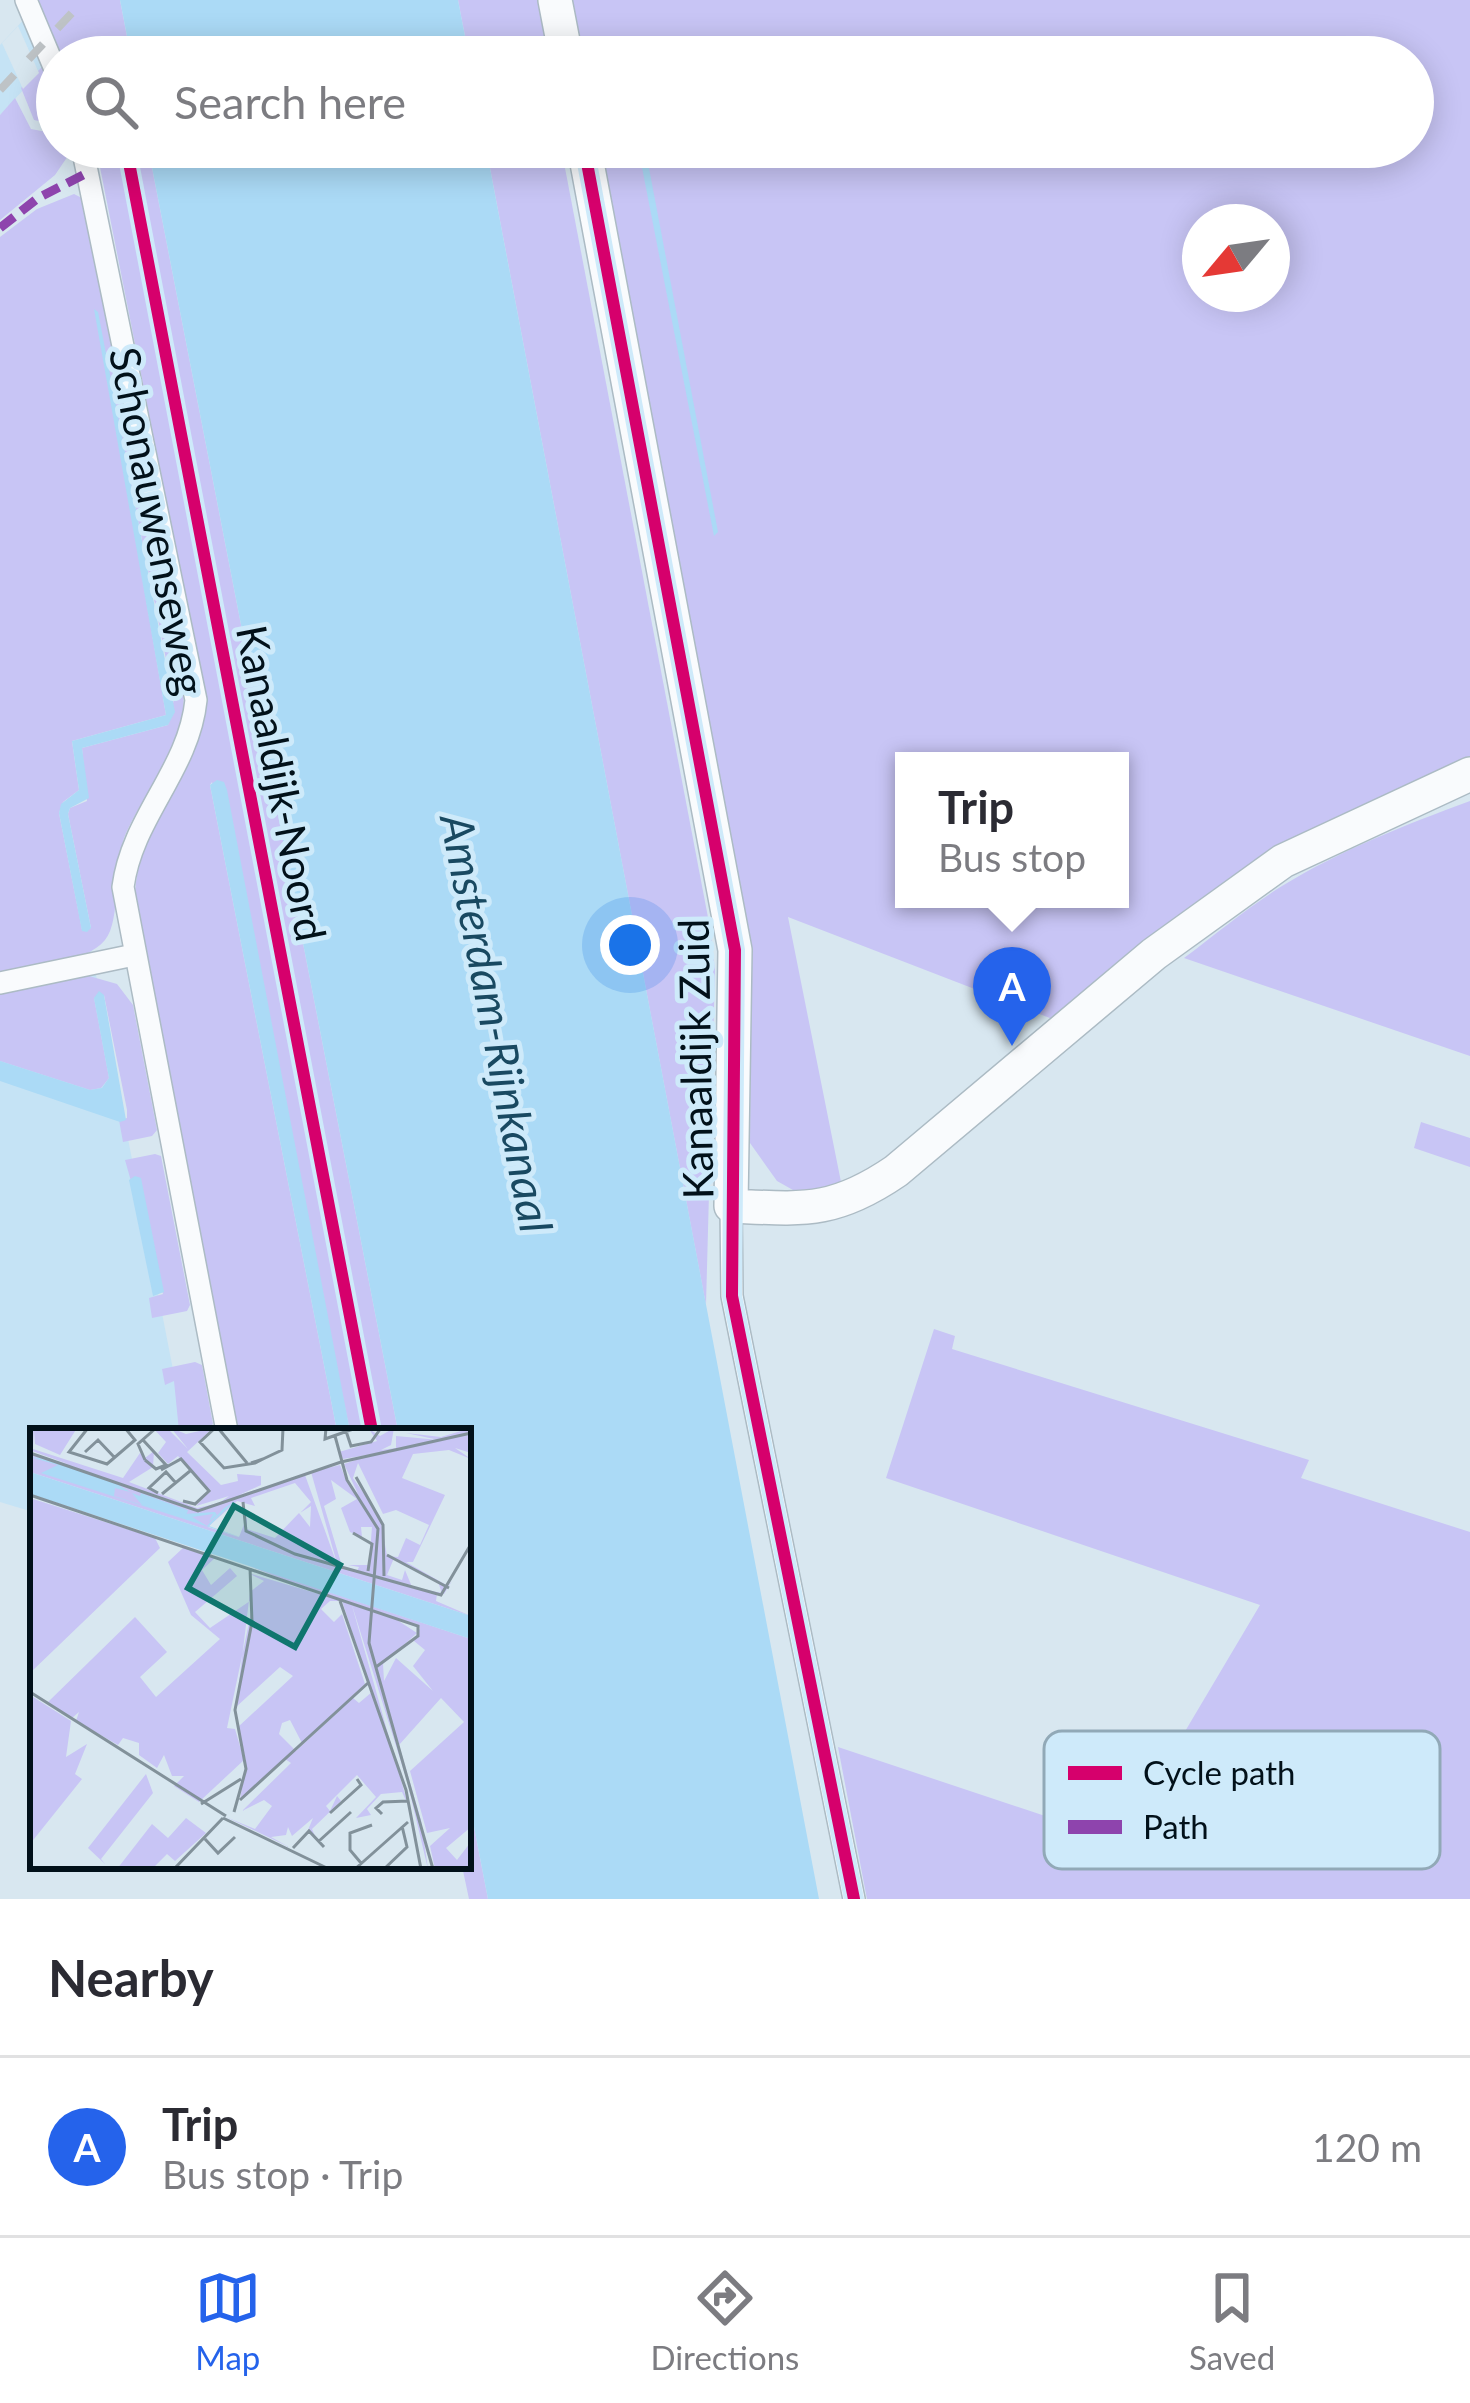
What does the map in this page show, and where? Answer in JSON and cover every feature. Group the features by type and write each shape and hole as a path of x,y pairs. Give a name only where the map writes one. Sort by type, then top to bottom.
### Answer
{"street":[{"path":"26,0 41,36"},
{"path":"556,0 562,36"},
{"name":"Schonauwenseweg","path":"86,168 196,700 186,747 138,831 123,886 226,1428"},
{"name":"Kanaaldijk Zuid","path":"588,168 735,950 732,1296 854,1899"},
{"path":"731,1206 830,1206 861,1195 896,1171 1154,954 1282,861 1470,774"},
{"path":"0,983 134,955"}],"shaded area":[{"path":"38,0 120,0 127,36 53,36"},
{"path":"42,0 107,0 74,36 36,36 36,76 0,115 0,45"},
{"path":"458,0 542,0 549,36 465,36"},
{"path":"566,0 1470,0 1470,764 1055,1020 788,917 841,1182 812,1192 793,1190 777,1181 750,1143 751,982 601,168 1434,168 1434,36 574,36"},
{"path":"36,73 36,120 34,120 21,88"},
{"path":"15,98 31,129 36,130 36,168 60,168 0,220 0,115"},
{"path":"100,168 126,168 368,1428 349,1428 212,782 336,1428 235,1428 135,908 144,850 193,754 205,697"},
{"path":"134,168 152,168 397,1428 376,1428"},
{"path":"490,168 565,168 711,933 715,971 706,1305"},
{"path":"74,194 84,199 183,689 183,710 173,747 126,833 113,919 105,940 70,960 0,973 0,237 37,209","holes":["96,310 174,699 168,725 82,748 87,801 70,808 68,814 91,928 82,930 59,813 63,802 79,790 72,741 166,715"]},
{"path":"1470,801 1470,1056 1184,958 1304,873"},
{"path":"83,908 184,1428 30,1428 30,1511 0,1502 0,929"},
{"path":"89,976 117,984 133,1005 157,1130 152,1136 123,1142 119,1120 127,1118 127,1110 104,995 94,998 109,1078 101,1088 90,1090 0,1061 0,994"},
{"path":"1421,1122 1470,1138 1470,1167 1414,1148"},
{"path":"161,1156 190,1305 187,1311 152,1318 149,1298 163,1294 125,1160"},
{"path":"934,1329 955,1336 952,1349 1309,1460 1301,1478 1470,1532 1470,1899 867,1899 838,1747 1044,1816 1044,1869 1440,1869 1440,1731 1185,1731 1260,1605 886,1478"},
{"path":"195,1362 202,1365 213,1424 179,1428 174,1381 165,1385 162,1369"},
{"path":"471,1811 488,1899 469,1899 463,1869 471,1869"}],"water":[{"path":"120,0 458,0 465,36 127,36"},
{"name":"Amsterdam-Rijnkanaal","path":"152,168 490,168 819,1899 488,1899 471,1811 471,1428 397,1428"},
{"path":"642,168 649,168 718,532 714,536"},
{"path":"94,309 175,712 168,725 82,748 89,798 68,814 91,928 87,932 82,931 59,813 61,804 79,790 72,741 166,715"},
{"path":"224,782 227,790 349,1428 336,1428 210,785"},
{"path":"99,991 104,995 126,1120 120,1122 0,1081 0,1061 90,1090 102,1088 109,1078 94,998"},
{"path":"141,1178 164,1292 153,1296 129,1180"}],"pier":[{"path":"18,26 36,66 36,76 23,89 2,43"}],"railway":[{"path":"50,36 84,0"},
{"path":"0,90 36,51"}],"marked path":[{"path":"0,228 38,198 89,172"}],"cycle path":[{"name":"Kanaaldijk-Noord","path":"130,168 371,1428"},
{"path":"588,168 735,950 732,1296 854,1899"}],"place":[{"name":"Trip","path":"1012,1046"}]}
